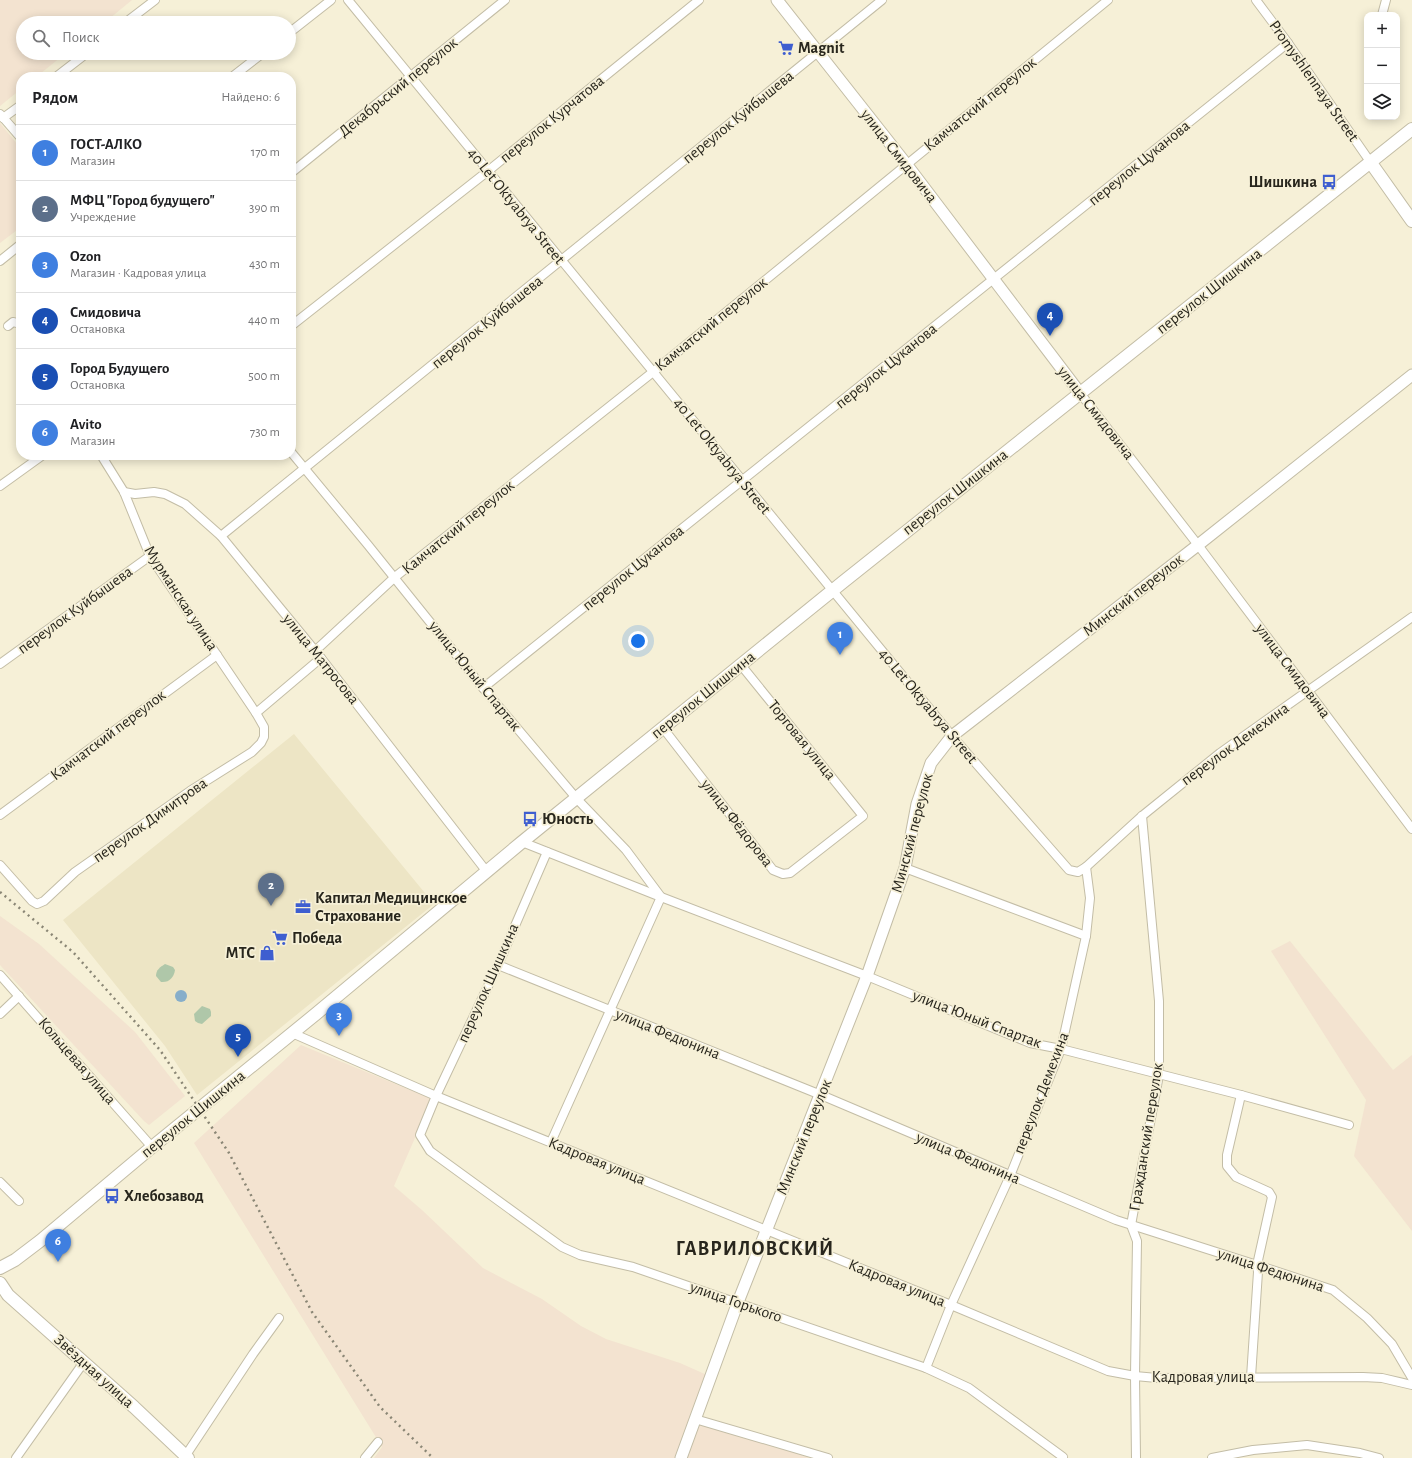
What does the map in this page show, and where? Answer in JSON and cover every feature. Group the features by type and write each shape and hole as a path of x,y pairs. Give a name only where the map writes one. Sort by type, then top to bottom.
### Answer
{"main road":[{"name":"переулок Шишкина","path":"0,1268 16,1260 40,1241 152,1147 292,1034 522,842 742,665 832,590 1412,129"},
{"path":"1371,163 1412,222"},
{"name":"Звёздная улица","path":"0,1283 8,1295 134,1407 186,1457"}],"street":[{"path":"135,16 155,0"},
{"path":"296,28 331,0"},
{"name":"40 Let Oktyabrya Street","path":"348,0 952,736 1069,870 1078,872 1086,867"},
{"name":"Декабрьский переулок","path":"296,169 505,0"},
{"name":"переулок Курчатова","path":"296,322 699,0"},
{"name":"улица Смидовича","path":"777,0 907,165 1080,393 1198,545 1412,829"},
{"name":"переулок Куйбышева","path":"221,536 882,0"},
{"name":"Камчатский переулок","path":"315,651 395,577 653,372 1108,0"},
{"name":"Promyshlennaya Street","path":"1256,0 1288,43 1371,163"},
{"path":"1383,12 1386,0"},
{"name":"переулок Цуканова","path":"484,688 1288,43"},
{"path":"62,72 78,60"},
{"path":"238,72 254,60"},
{"path":"16,107 2,116 16,132"},
{"path":"0,261 16,248"},
{"path":"8,326 13,322 16,323"},
{"name":"Минский переулок","path":"681,1458 738,1302 867,976 905,868 917,804 932,763 952,736 1198,545 1412,375"},
{"name":"улица Юный Спартак","path":"296,458 577,799 626,850 661,897"},
{"path":"0,486 36,460"},
{"name":"Мурманская улица","path":"104,460 124,492 150,556 256,713 264,727 264,737"},
{"name":"улица Матросова","path":"124,492 135,494 154,492 165,494 185,504 221,536 321,658 487,872"},
{"name":"переулок Куйбышева","path":"0,664 150,556"},
{"name":"переулок Демехина","path":"926,1368 951,1305 1010,1176 1061,1049 1086,936 1090,898 1086,867 1142,816 1220,753 1412,617"},
{"name":"Камчатский переулок","path":"0,815 217,655"},
{"path":"256,713 321,658"},
{"name":"Торговая улица","path":"742,665 863,816"},
{"name":"улица Фёдорова","path":"663,728 773,870 783,874 790,873 863,816"},
{"name":"переулок Димитрова","path":"0,865 32,901 37,904 44,901 75,872 190,791 252,752 261,743 264,737"},
{"name":"Гражданский переулок","path":"1136,1458 1135,1376 1137,1241 1131,1225 1159,1075 1159,1001 1142,816"},
{"name":"улица Юный Спартак","path":"522,842 867,976 1030,1043 1061,1049 1241,1095 1349,1125"},
{"name":"переулок Шишкина","path":"420,1135 436,1096 498,965 547,852"},
{"path":"905,868 1086,936"},
{"path":"551,1142 661,897"},
{"name":"улица Федюнина","path":"498,965 821,1095 1010,1176 1131,1225 1333,1290 1367,1318 1392,1344 1412,1378"},
{"name":"Кольцевая улица","path":"0,975 152,1147"},
{"path":"0,1014 19,996"},
{"name":"Кадровая улица","path":"292,1034 436,1096 951,1305 1108,1371 1157,1378 1363,1376 1382,1378 1412,1385"},
{"path":"1241,1095 1227,1155 1227,1166 1236,1177 1270,1192 1272,1197 1257,1265 1258,1272 1251,1377"},
{"name":"улица Горького","path":"420,1135 430,1151 562,1247 580,1256 633,1267 926,1368 969,1388 1063,1457"},
{"path":"0,1182 19,1201"},
{"path":"186,1457 249,1360 279,1318"},
{"path":"16,1458 84,1362"},
{"path":"695,1419 828,1458"},
{"path":"365,1458 378,1442"},
{"path":"1214,1458 1252,1450 1307,1446 1360,1453 1379,1458"}],"shaded area":[{"path":"0,0 132,0 113,16 16,16 16,60 57,60 42,72 16,72 16,93 0,106"},
{"path":"0,123 16,143 16,231 0,243"},
{"path":"294,734 434,904 197,1095 165,1046 63,920"},
{"path":"0,916 39,944 135,1032 185,1096 149,1125 144,1121 0,965"},
{"path":"1290,941 1393,1070 1412,1055 1412,1231 1354,1156 1366,1100 1271,951"},
{"path":"301,1045 432,1099 394,1186 422,1210 483,1268 542,1299 581,1326 606,1339 680,1363 707,1375 697,1420 810,1458 374,1458 382,1447 194,1143"}],"green space":[{"path":"165,964 173,967 175,970 169,980 161,982 156,974 161,966"},
{"path":"202,1006 210,1009 211,1016 202,1024 195,1021 194,1014"}],"water":[{"path":"179,990 183,990 187,996 183,1002 179,1002 175,998 175,994"}],"railway":[{"path":"0,892 73,952 160,1050 229,1153 312,1312 380,1407 433,1458"}],"place":[{"name":"Magnit","path":"786,48"},
{"name":"Шишкина","path":"1329,182"},
{"name":"Смидовича","path":"1050,336"},
{"name":"ГОСТ-АЛКО","path":"840,655"},
{"name":"Юность","path":"530,819"},
{"name":"МФЦ \"Город будущего\"","path":"271,906"},
{"name":"Капитал Медицинское Страхование","path":"303,907"},
{"name":"Победа","path":"280,938"},
{"name":"МТС","path":"267,953"},
{"name":"Ozon","path":"339,1036"},
{"name":"Город Будущего","path":"238,1057"},
{"name":"Хлебозавод","path":"112,1196"},
{"name":"Avito","path":"58,1262"}],"district":[{"name":"ГАВРИЛОВСКИЙ","path":"755,1249"}]}
